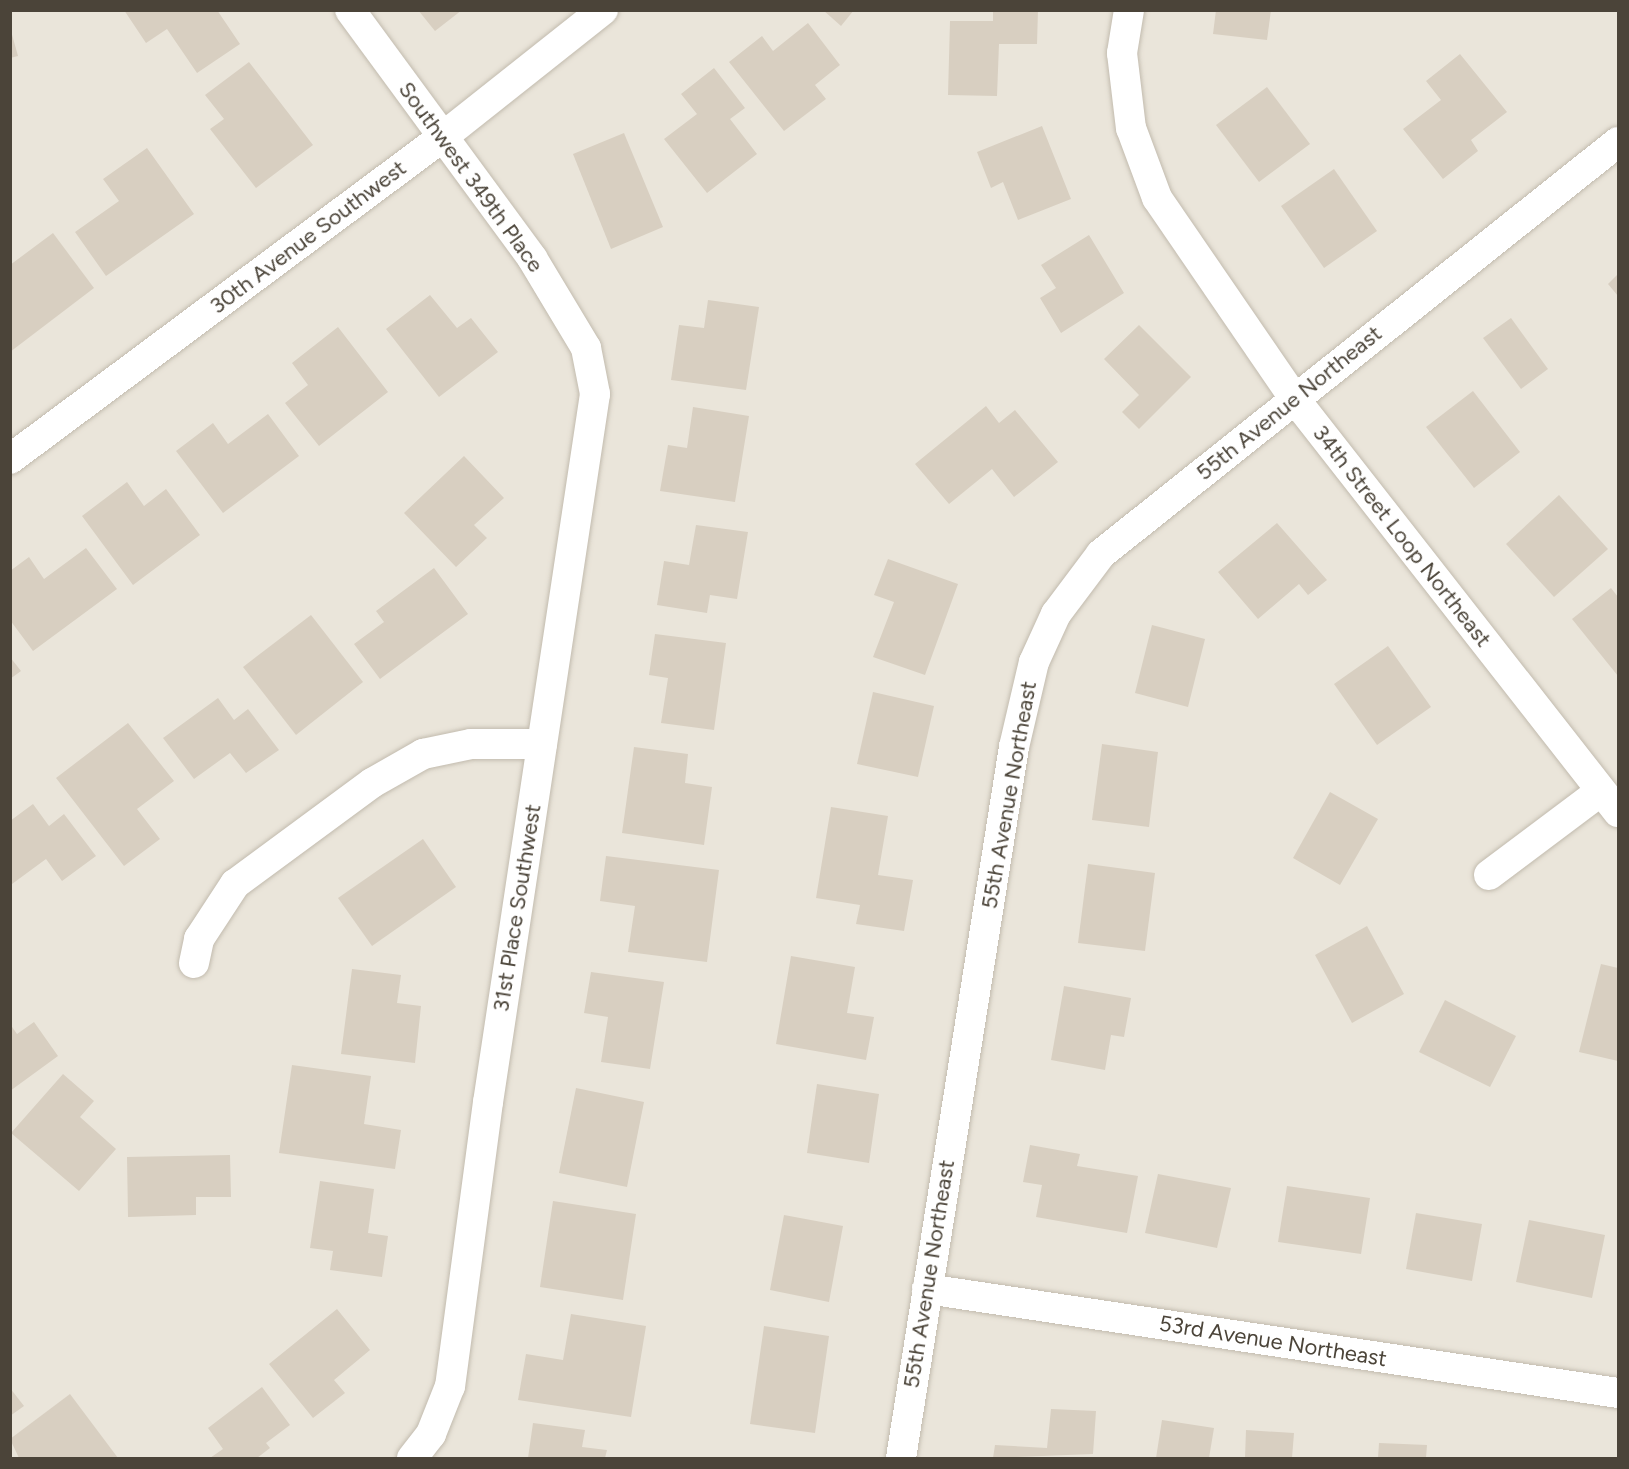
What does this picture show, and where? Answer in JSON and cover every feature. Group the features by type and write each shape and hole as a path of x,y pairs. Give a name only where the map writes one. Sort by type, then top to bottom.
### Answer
{"street":[{"name":"Southwest 349th Place","path":"350,10 532,258 586,348"},
{"name":"30th Avenue Southwest","path":"10,459 444,136 603,10"},
{"name":"34th Street Loop Northeast","path":"1129,10 1122,53 1131,128 1157,198 1294,398 1610,802 1489,875"},
{"name":"55th Avenue Northeast","path":"901,1458 1014,747 1034,662 1056,614 1085,570 1294,398 1618,142"},
{"name":"31st Place Southwest","path":"412,1458 431,1434 450,1386 542,744 590,447 595,394 586,348"},
{"path":"194,963 204,930 235,884 372,783 423,753 471,744 542,744"},
{"name":"53rd Avenue Northeast","path":"927,1289 1618,1393"}],"shaded area":[{"path":"10,11 1618,11 1618,1458 11,1458"}],"building":[{"path":"124,10 217,10 240,44 197,73 167,29 146,43"},
{"path":"418,10 462,10 435,31"},
{"path":"823,10 854,10 841,26"},
{"path":"993,10 1038,10 1037,44 999,44 997,96 948,95 950,21 993,21"},
{"path":"1216,10 1271,10 1267,40 1213,34"},
{"path":"808,23 840,65 815,85 826,99 784,131 729,62 762,36 773,51"},
{"path":"10,32 18,56 10,58"},
{"path":"1460,54 1507,112 1471,140 1478,151 1443,179 1403,129 1441,100 1426,81"},
{"path":"249,62 313,145 256,188 210,129 224,119 205,95"},
{"path":"714,68 745,108 730,119 757,154 707,193 664,139 697,114 681,94"},
{"path":"1267,87 1310,144 1259,182 1216,125"},
{"path":"1042,126 1071,199 1018,220 1003,182 991,188 977,152"},
{"path":"624,133 663,227 611,249 573,154"},
{"path":"147,148 194,214 106,276 75,232 119,201 103,179"},
{"path":"1334,169 1377,231 1324,268 1281,206"},
{"path":"53,233 94,288 10,352 10,265"},
{"path":"1089,235 1124,293 1061,333 1040,298 1056,288 1041,265"},
{"path":"1618,274 1618,296 1608,284"},
{"path":"430,295 457,328 471,318 498,352 439,397 386,329"},
{"path":"708,300 759,307 746,390 671,380 679,325 704,328"},
{"path":"1511,318 1548,369 1521,389 1483,338"},
{"path":"1139,325 1191,377 1139,429 1122,412 1139,395 1104,359"},
{"path":"338,327 388,392 319,446 285,403 308,385 292,363"},
{"path":"1473,391 1520,452 1474,488 1426,427"},
{"path":"986,406 999,423 1015,410 1058,462 1014,497 992,469 949,504 915,464"},
{"path":"693,407 749,416 735,502 660,491 668,445 687,448"},
{"path":"268,414 299,456 223,513 176,451 213,423 228,444"},
{"path":"464,456 504,498 474,525 487,538 456,567 404,513"},
{"path":"127,482 144,506 166,489 200,535 133,585 82,516"},
{"path":"1559,495 1608,549 1554,597 1506,544"},
{"path":"1277,523 1327,580 1308,595 1299,584 1258,619 1218,572"},
{"path":"696,525 748,532 737,599 710,595 707,613 657,605 664,561 689,565"},
{"path":"86,548 117,589 33,651 10,620 10,571 29,557 44,579"},
{"path":"888,559 958,584 925,675 873,657 894,602 874,595"},
{"path":"434,568 468,614 380,679 354,644 384,622 376,611"},
{"path":"1611,588 1618,597 1618,676 1572,619"},
{"path":"311,615 363,682 296,735 243,667"},
{"path":"1152,625 1205,639 1188,707 1135,693"},
{"path":"655,634 726,643 714,730 661,723 668,678 649,675"},
{"path":"1388,646 1431,707 1377,745 1334,684"},
{"path":"10,657 21,671 10,679"},
{"path":"873,692 934,706 918,777 857,764"},
{"path":"218,698 234,720 248,709 279,750 246,773 230,753 194,779 163,738"},
{"path":"128,723 174,781 137,809 160,839 124,866 56,778"},
{"path":"1102,744 1158,752 1149,827 1092,820"},
{"path":"634,747 688,754 685,783 712,787 704,845 622,833"},
{"path":"1330,792 1378,819 1340,885 1293,858"},
{"path":"33,804 49,826 64,814 96,856 62,881 46,859 12,884 10,821"},
{"path":"831,807 888,816 878,875 913,880 904,931 856,924 860,905 816,898"},
{"path":"423,839 456,887 372,946 338,898"},
{"path":"606,856 719,870 707,962 628,952 635,906 600,901"},
{"path":"1088,864 1155,873 1145,951 1078,943"},
{"path":"1367,926 1404,994 1352,1023 1315,955"},
{"path":"791,956 855,967 847,1013 874,1017 866,1060 776,1044"},
{"path":"1601,964 1618,968 1618,1061 1579,1052"},
{"path":"352,969 401,975 397,1003 421,1006 415,1063 341,1054"},
{"path":"591,972 664,982 650,1069 601,1062 608,1017 584,1013"},
{"path":"1064,986 1131,998 1124,1037 1111,1035 1105,1070 1051,1060"},
{"path":"1445,1000 1516,1036 1490,1087 1419,1052"},
{"path":"34,1022 58,1056 10,1091 10,1024 17,1034"},
{"path":"292,1065 371,1076 364,1124 401,1130 395,1169 279,1153"},
{"path":"63,1074 94,1101 80,1117 116,1149 79,1191 11,1133"},
{"path":"817,1084 879,1094 869,1163 807,1153"},
{"path":"576,1088 644,1102 627,1187 559,1173"},
{"path":"1030,1145 1080,1154 1077,1166 1138,1176 1127,1233 1036,1217 1042,1185 1023,1182"},
{"path":"230,1155 231,1197 196,1197 196,1215 128,1217 127,1157"},
{"path":"1158,1174 1231,1188 1217,1248 1145,1233"},
{"path":"320,1181 374,1189 368,1233 388,1236 382,1277 330,1270 333,1251 310,1248"},
{"path":"1287,1186 1370,1198 1361,1254 1278,1242"},
{"path":"553,1201 636,1214 623,1300 540,1287"},
{"path":"1416,1213 1482,1224 1472,1281 1406,1269"},
{"path":"784,1215 843,1226 829,1302 770,1290"},
{"path":"1529,1220 1605,1235 1592,1298 1516,1282"},
{"path":"337,1309 370,1350 334,1380 345,1393 313,1418 269,1364"},
{"path":"571,1314 646,1326 631,1417 518,1400 526,1354 563,1360"},
{"path":"764,1326 829,1336 815,1433 750,1424"},
{"path":"262,1387 290,1425 266,1443 270,1448 257,1458 210,1458 223,1449 208,1428"},
{"path":"10,1388 24,1406 10,1416"},
{"path":"70,1394 118,1458 19,1458 10,1439"},
{"path":"1051,1409 1096,1411 1093,1454 993,1458 995,1445 1047,1448"},
{"path":"1162,1420 1214,1428 1209,1458 1156,1458"},
{"path":"533,1423 585,1430 582,1447 607,1450 605,1458 528,1458"},
{"path":"1246,1430 1294,1433 1292,1458 1245,1458"},
{"path":"1379,1443 1427,1445 1426,1458 1378,1458"}]}
